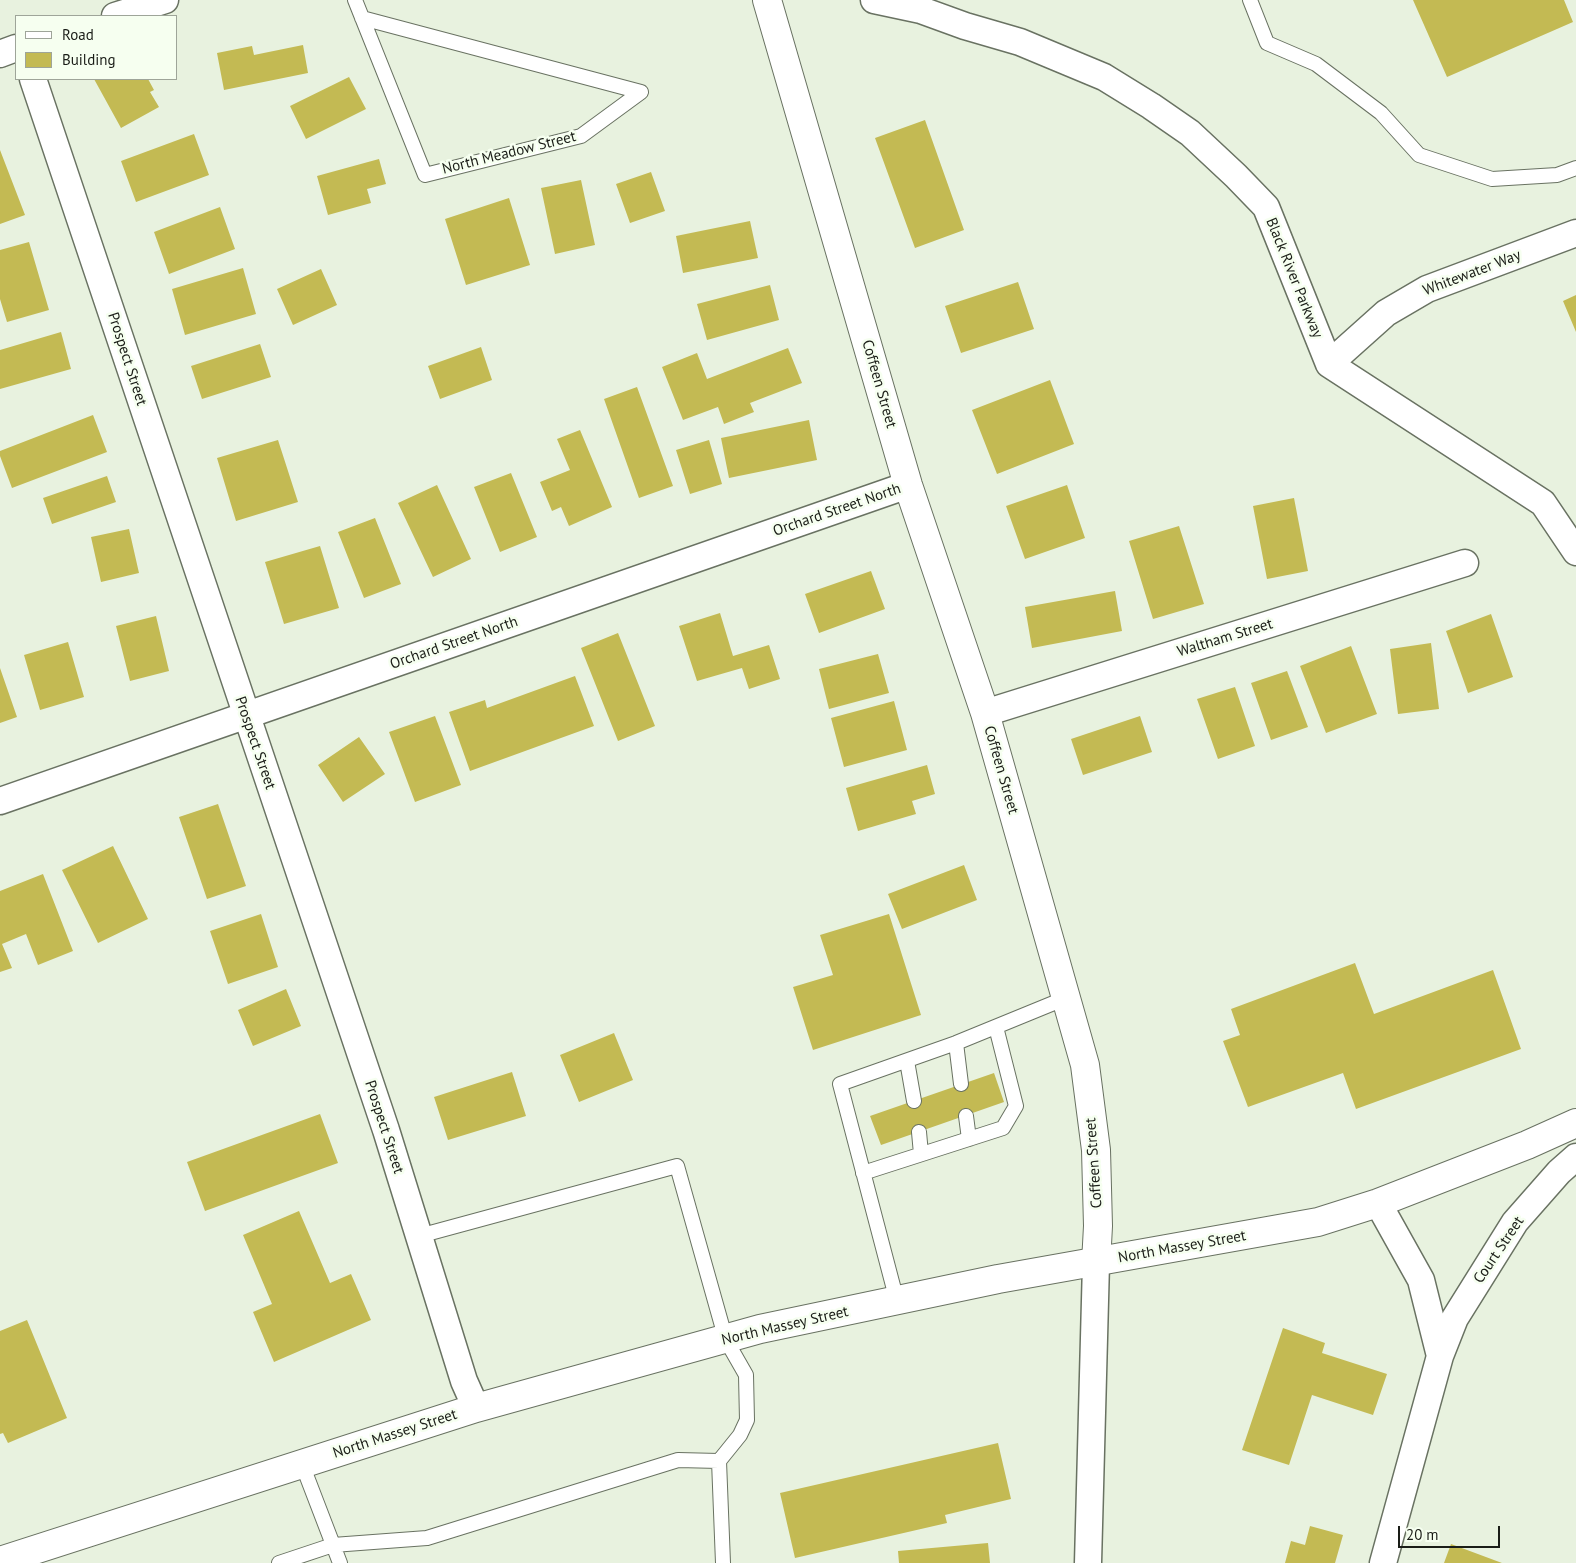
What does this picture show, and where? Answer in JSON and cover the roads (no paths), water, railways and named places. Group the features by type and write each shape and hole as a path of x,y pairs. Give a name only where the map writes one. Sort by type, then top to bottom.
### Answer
{"main road":[{"name":"Coffeen Street","path":"766,0 908,484 985,713 1085,1065 1096,1150 1098,1226 1096,1263"},
{"name":"North Massey Street","path":"0,1561 476,1408 760,1329 998,1279 1318,1222 1378,1203 1527,1146 1576,1123"}],"street":[{"path":"118,15 165,0"},
{"name":"Black River Parkway","path":"874,0 921,10 1020,42 1104,77 1190,133 1266,207 1329,364"},
{"path":"0,54 15,48"},
{"name":"Prospect Street","path":"33,80 386,1130 464,1381 476,1408"},
{"name":"Whitewater Way","path":"1329,364 1386,313 1427,289 1576,233"},
{"path":"1329,364 1543,503 1576,552"},
{"name":"Orchard Street North","path":"0,801 908,484"},
{"name":"Waltham Street","path":"985,713 1464,563"},
{"name":"Court Street","path":"1383,1563 1440,1356 1455,1318 1515,1222 1559,1172 1576,1157"},
{"name":"Court Street","path":"1378,1203 1422,1280 1440,1356"},
{"name":"Coffeen Street","path":"1088,1563 1096,1263"}],"lane":[{"name":"North Meadow Street","path":"355,0 362,18 425,175 581,136 641,92 362,18"},
{"path":"1250,0 1267,43 1316,64 1381,113 1419,155 1492,180 1558,175 1576,168"},
{"path":"897,1301 840,1084 956,1043 1066,998"},
{"path":"863,1173 1004,1128 1016,1106 996,1026"},
{"path":"956,1043 962,1084"},
{"path":"907,1061 914,1101"},
{"path":"966,1116 969,1139"},
{"path":"919,1132 921,1154"},
{"path":"419,1236 677,1166 726,1340 746,1375 747,1420 740,1435 718,1460 722,1563"},
{"path":"279,1563 333,1545 427,1538 678,1460 718,1460"},
{"path":"302,1464 340,1563"}]}
